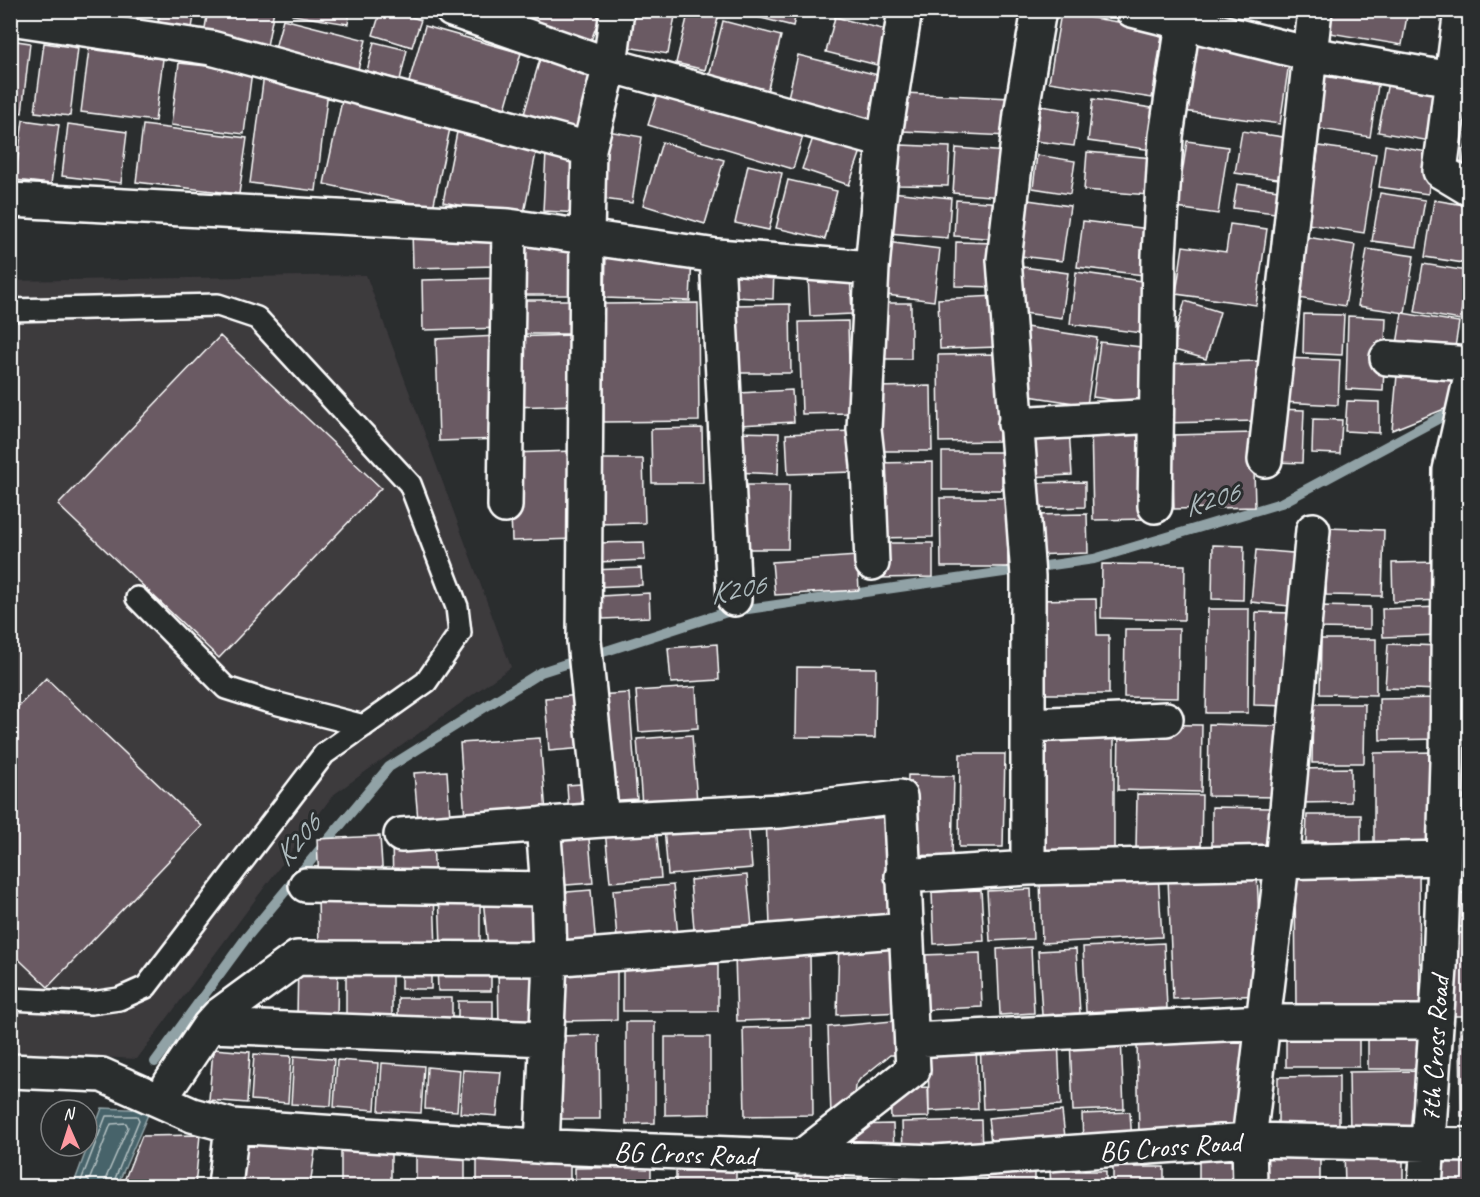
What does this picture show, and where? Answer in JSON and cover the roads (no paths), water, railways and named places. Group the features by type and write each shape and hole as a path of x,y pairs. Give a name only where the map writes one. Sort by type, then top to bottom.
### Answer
{"street":[{"path":"452,10 610,65 884,141"},
{"path":"602,820 584,641 587,236 589,149 610,65 617,10"},
{"path":"872,563 868,465 864,429 872,268 884,141 905,10"},
{"path":"1028,868 1027,564 1004,260 1021,114 1040,10"},
{"path":"1265,460 1315,10"},
{"path":"1461,10 1440,171 1470,189"},
{"path":"1155,506 1159,255 1166,136 1160,16 1310,54 1451,79"},
{"path":"10,18 211,48 589,149"},
{"path":"10,200 508,226 717,256 872,268"},
{"path":"505,506 508,226"},
{"path":"717,256 734,599"},
{"path":"1387,358 1470,364"},
{"name":"7th Cross Road","path":"1425,1186 1444,858 1450,471 1470,381"},
{"path":"1015,424 1156,416"},
{"path":"1250,1186 1249,1140 1282,862 1313,530"},
{"path":"1028,725 1166,719"},
{"path":"401,835 602,820 780,811 900,797 913,1070 800,1158"},
{"path":"542,1147 550,958 543,824"},
{"path":"902,876 1028,868 1444,858"},
{"path":"306,885 548,889"},
{"path":"163,1091 219,1015 297,958 550,958 907,930"},
{"path":"913,1040 1263,1022 1436,1022"},
{"path":"209,1026 547,1039"},
{"name":"BG Cross Road","path":"10,1071 102,1075 126,1085 163,1091 192,1115 232,1126 542,1147 935,1162 1249,1140 1470,1145"},
{"path":"225,1186 232,1126"}],"lane":[{"path":"10,310 218,305 257,318 410,484 457,607 460,633 426,682 324,754 146,987 119,999 91,1003 10,999"},
{"path":"137,597 226,688 267,702 364,726"}],"water":[{"path":"102,1108 150,1110 117,1186 73,1186 83,1158 99,1158 99,1116"}],"waterway":[{"name":"K206","path":"155,1062 246,938 389,767 541,672 727,612 1094,559 1281,503 1458,408"}]}
